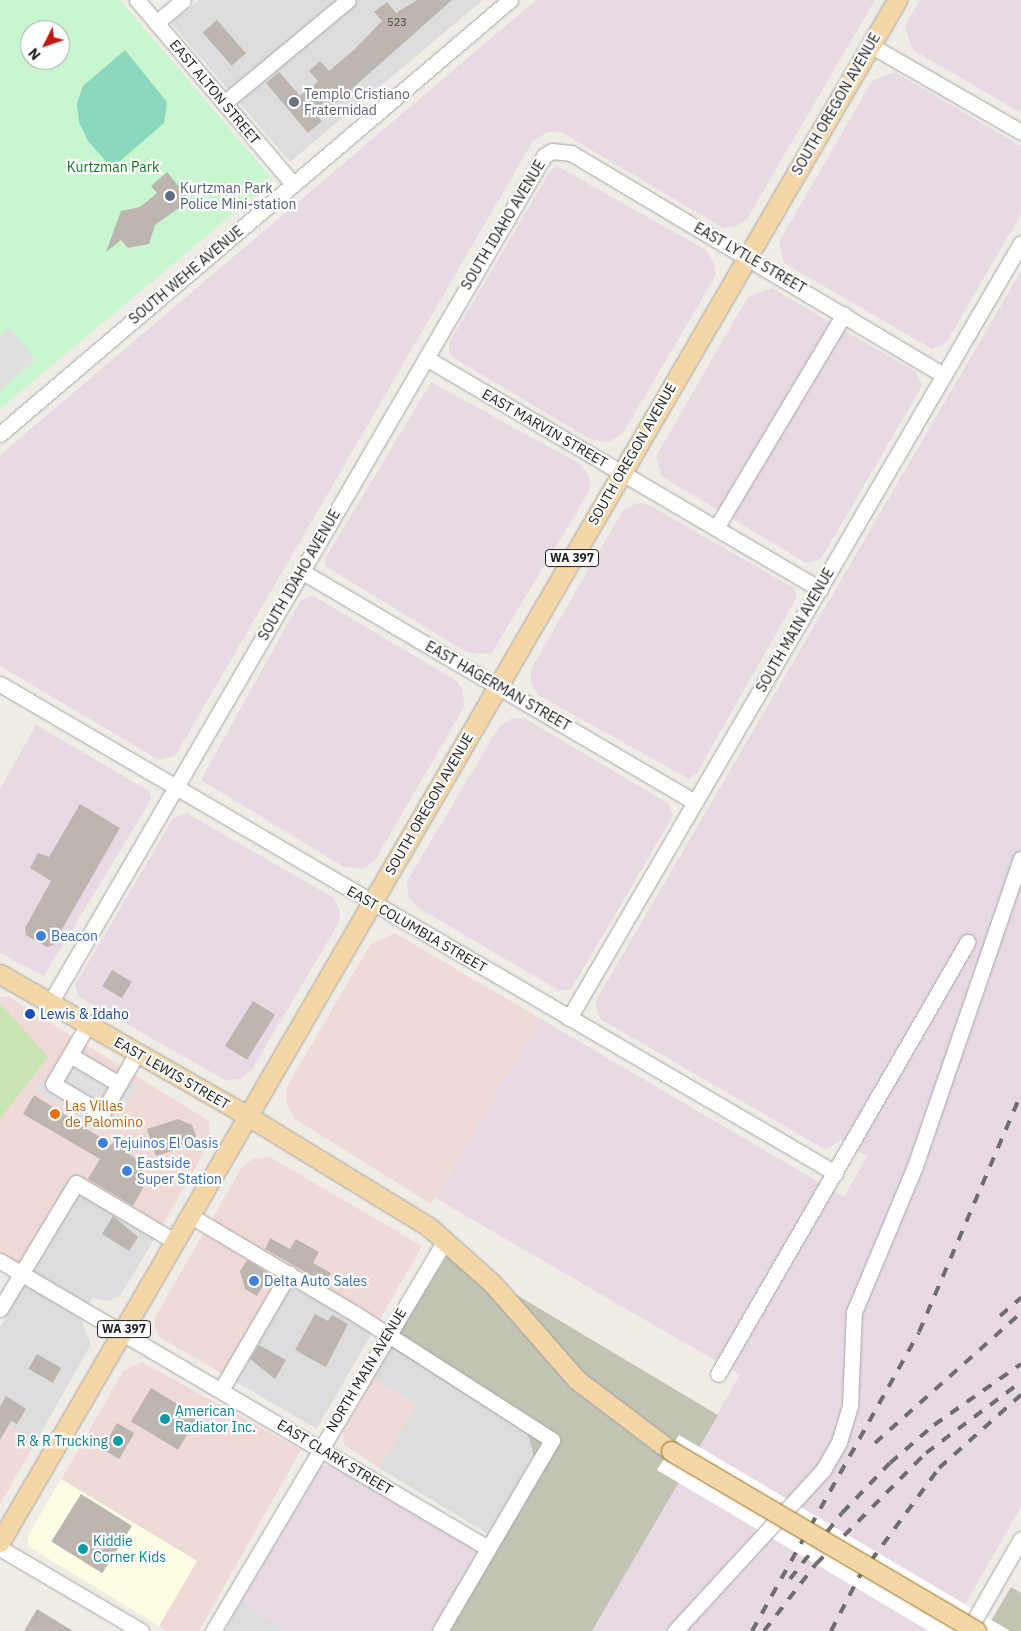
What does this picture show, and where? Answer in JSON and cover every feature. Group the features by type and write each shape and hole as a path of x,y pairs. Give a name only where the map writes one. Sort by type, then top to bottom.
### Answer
{"main road":[{"name":"SOUTH OREGON AVENUE","path":"248,1116 373,902 496,685 622,473 896,0"},
{"name":"EAST LEWIS STREET","path":"2,978 88,1024 248,1116 343,1173 445,1240 493,1284 577,1380 671,1451 976,1631"},
{"name":"WA 397","path":"0,1542 248,1116"}],"street":[{"name":"EAST ALTON STREET","path":"137,0 293,184"},
{"path":"156,23 183,0"},
{"path":"224,103 348,0"},
{"name":"SOUTH WEHE AVENUE","path":"0,434 510,0"},
{"path":"870,45 1021,132"},
{"name":"EAST LYTLE STREET","path":"552,151 571,153 944,375"},
{"name":"SOUTH IDAHO AVENUE","path":"50,1003 538,164 552,151"},
{"name":"SOUTH MAIN AVENUE","path":"569,1018 1021,243"},
{"path":"716,528 844,314"},
{"name":"EAST MARVIN STREET","path":"426,358 820,589"},
{"name":"EAST HAGERMAN STREET","path":"301,571 695,802"},
{"name":"EAST COLUMBIA STREET","path":"0,684 834,1173"},
{"path":"675,1631 823,1470 839,1442 850,1406 854,1312 915,1166 1021,859"},
{"path":"718,1374 967,942"},
{"path":"88,1024 53,1084 102,1113 137,1053"},
{"path":"70,1055 119,1084"},
{"path":"0,1310 76,1184 174,1241"},
{"path":"189,1215 289,1273 552,1440 440,1631"},
{"name":"NORTH MAIN AVENUE","path":"213,1631 319,1448 445,1240"},
{"name":"EAST CLARK STREET","path":"0,1261 488,1548"},
{"path":"221,1390 289,1273"},
{"path":"968,1631 1015,1562 1021,1539"},
{"path":"0,1548 141,1631"}],"shaded area":[{"path":"199,0 483,0 290,162 171,23"},
{"path":"536,0 875,0 747,219 736,226 723,228 561,132 548,132 533,141 175,756 159,760 0,666 0,455"},
{"path":"920,0 1021,0 1021,113 913,50 905,26"},
{"path":"895,72 1021,146 1021,214 946,343 932,349 784,263 779,242 872,81"},
{"path":"557,166 706,250 714,263 716,275 623,433 609,442 592,440 452,357 449,351 449,343 550,171"},
{"path":"1021,271 1021,1507 950,1631 592,1631 740,1375 435,1198 541,1019 844,1197 867,1156 841,1140 826,1150 600,1019 595,1002"},
{"path":"772,288 916,372 922,386 821,559 806,563 661,476 656,456 748,297"},
{"path":"10,328 36,360 0,391 0,336"},
{"path":"431,382 580,464 589,476 590,490 491,654 468,653 325,566 325,559"},
{"path":"637,503 649,505 794,588 797,597 697,773 689,779 538,695 531,682 531,669 623,510"},
{"path":"312,595 457,681 463,690 464,707 375,860 363,869 344,867 201,780 300,601"},
{"path":"512,718 526,719 669,804 673,816 571,989 560,991 417,907 408,896 407,881 499,727"},
{"path":"36,725 149,791 151,800 44,976 0,953 0,789"},
{"path":"187,813 334,898 340,912 338,924 251,1071 240,1079 225,1080 79,997 75,985 173,818"},
{"path":"395,933 541,1019 431,1204 295,1119 287,1105 286,1088 370,945"},
{"path":"0,997 9,997 209,1121 210,1142 161,1228 74,1176 21,1267 0,1255 0,1119 9,1104"},
{"path":"79,1065 138,1085 115,1124 105,1119 99,1129 35,1090 39,1081"},
{"path":"270,1157 422,1246 372,1333 290,1285 234,1381 161,1338 155,1329 155,1317 242,1167 253,1159"},
{"path":"74,1176 161,1228 120,1296 108,1301 93,1298 88,1305 21,1267"},
{"path":"448,1254 718,1415 592,1631 432,1631 534,1457 528,1434 390,1347"},
{"path":"24,1284 80,1317 91,1344 36,1442 0,1421 0,1327"},
{"path":"290,1285 372,1332 317,1429 234,1381"},
{"path":"390,1347 528,1434 534,1443 534,1456 488,1534 379,1468 416,1404 373,1378"},
{"path":"142,1362 301,1450 199,1631 166,1631 159,1626 197,1561 61,1480 123,1371"},
{"path":"373,1378 416,1404 379,1468 344,1445 343,1432"},
{"path":"0,1421 36,1442 0,1504"},
{"path":"321,1466 335,1466 478,1550 432,1631 286,1631 241,1602"},
{"path":"61,1479 197,1561 159,1626 28,1546 28,1536"},
{"path":"1011,1587 1021,1593 1021,1631 985,1631"},
{"path":"241,1602 286,1631 225,1631"}],"green space":[{"name":"Kurtzman Park","path":"0,0 120,0 273,180 0,409"},
{"path":"125,50 167,102 164,123 112,168 88,141 79,122 77,104 83,86"},
{"path":"0,1003 48,1057 0,1119"}],"pier":[{"path":"679,1435 1010,1631 929,1631 657,1470"}],"building":[{"path":"417,0 452,0 319,118 322,121 308,133 266,83 279,72 300,96 318,81 309,71 320,61 329,71 355,49 382,21 374,12 387,2 396,13"},
{"path":"217,20 246,53 232,66 203,32"},
{"path":"167,172 190,200 155,225 149,244 128,248 121,240 106,252 121,211 140,207 157,193 151,186"},
{"path":"80,804 120,828 53,945 47,947 26,935 25,928 51,881 30,868 38,853 49,857"},
{"path":"112,970 132,982 122,998 102,986"},
{"path":"253,1001 275,1015 247,1060 225,1046"},
{"path":"34,1095 112,1145 117,1136 131,1144 126,1152 135,1158 143,1188 133,1206 88,1179 100,1159 23,1114"},
{"path":"178,1119 192,1125 196,1136 188,1146 156,1156 147,1129"},
{"path":"113,1216 138,1237 129,1251 102,1234"},
{"path":"270,1238 290,1249 296,1239 319,1252 313,1263 331,1273 325,1283 265,1249"},
{"name":"Delta Auto Sales","path":"247,1260 270,1274 257,1296 245,1289 240,1271"},
{"path":"315,1314 328,1321 332,1315 348,1324 326,1367 295,1350"},
{"path":"259,1345 286,1360 275,1379 250,1359"},
{"path":"37,1354 61,1368 53,1383 28,1369"},
{"name":"American Radiator Inc.","path":"151,1388 198,1416 178,1450 131,1421"},
{"path":"6,1396 26,1409 17,1424 11,1421 0,1440 0,1407"},
{"name":"R & R Trucking","path":"117,1423 134,1433 119,1459 102,1449"},
{"path":"81,1494 132,1526 102,1573 51,1541"},
{"path":"37,1609 73,1631 24,1631"}],"railway":[{"path":"752,1631 919,1332 1021,1094"},
{"path":"1000,1316 1021,1298"},
{"path":"875,1443 1021,1313"},
{"path":"790,1579 842,1513 890,1463 934,1425 1021,1364"},
{"path":"764,1631 816,1564 926,1453 1021,1382"},
{"path":"831,1631 859,1577 939,1468 1021,1395"}],"place":[{"name":"Templo Cristiano Fraternidad","path":"294,102"},
{"name":"Kurtzman Park Police Mini-station","path":"170,196"},
{"name":"Beacon","path":"41,936"},
{"name":"Lewis & Idaho","path":"30,1014"},
{"name":"Las Villas de Palomino","path":"55,1114"},
{"name":"Tejuinos El Oasis","path":"103,1143"},
{"name":"Eastside Super Station","path":"127,1171"},
{"name":"Delta Auto Sales","path":"254,1281"},
{"name":"American Radiator Inc.","path":"165,1419"},
{"name":"R & R Trucking","path":"118,1441"},
{"name":"Kiddie Corner Kids","path":"83,1549"}]}
